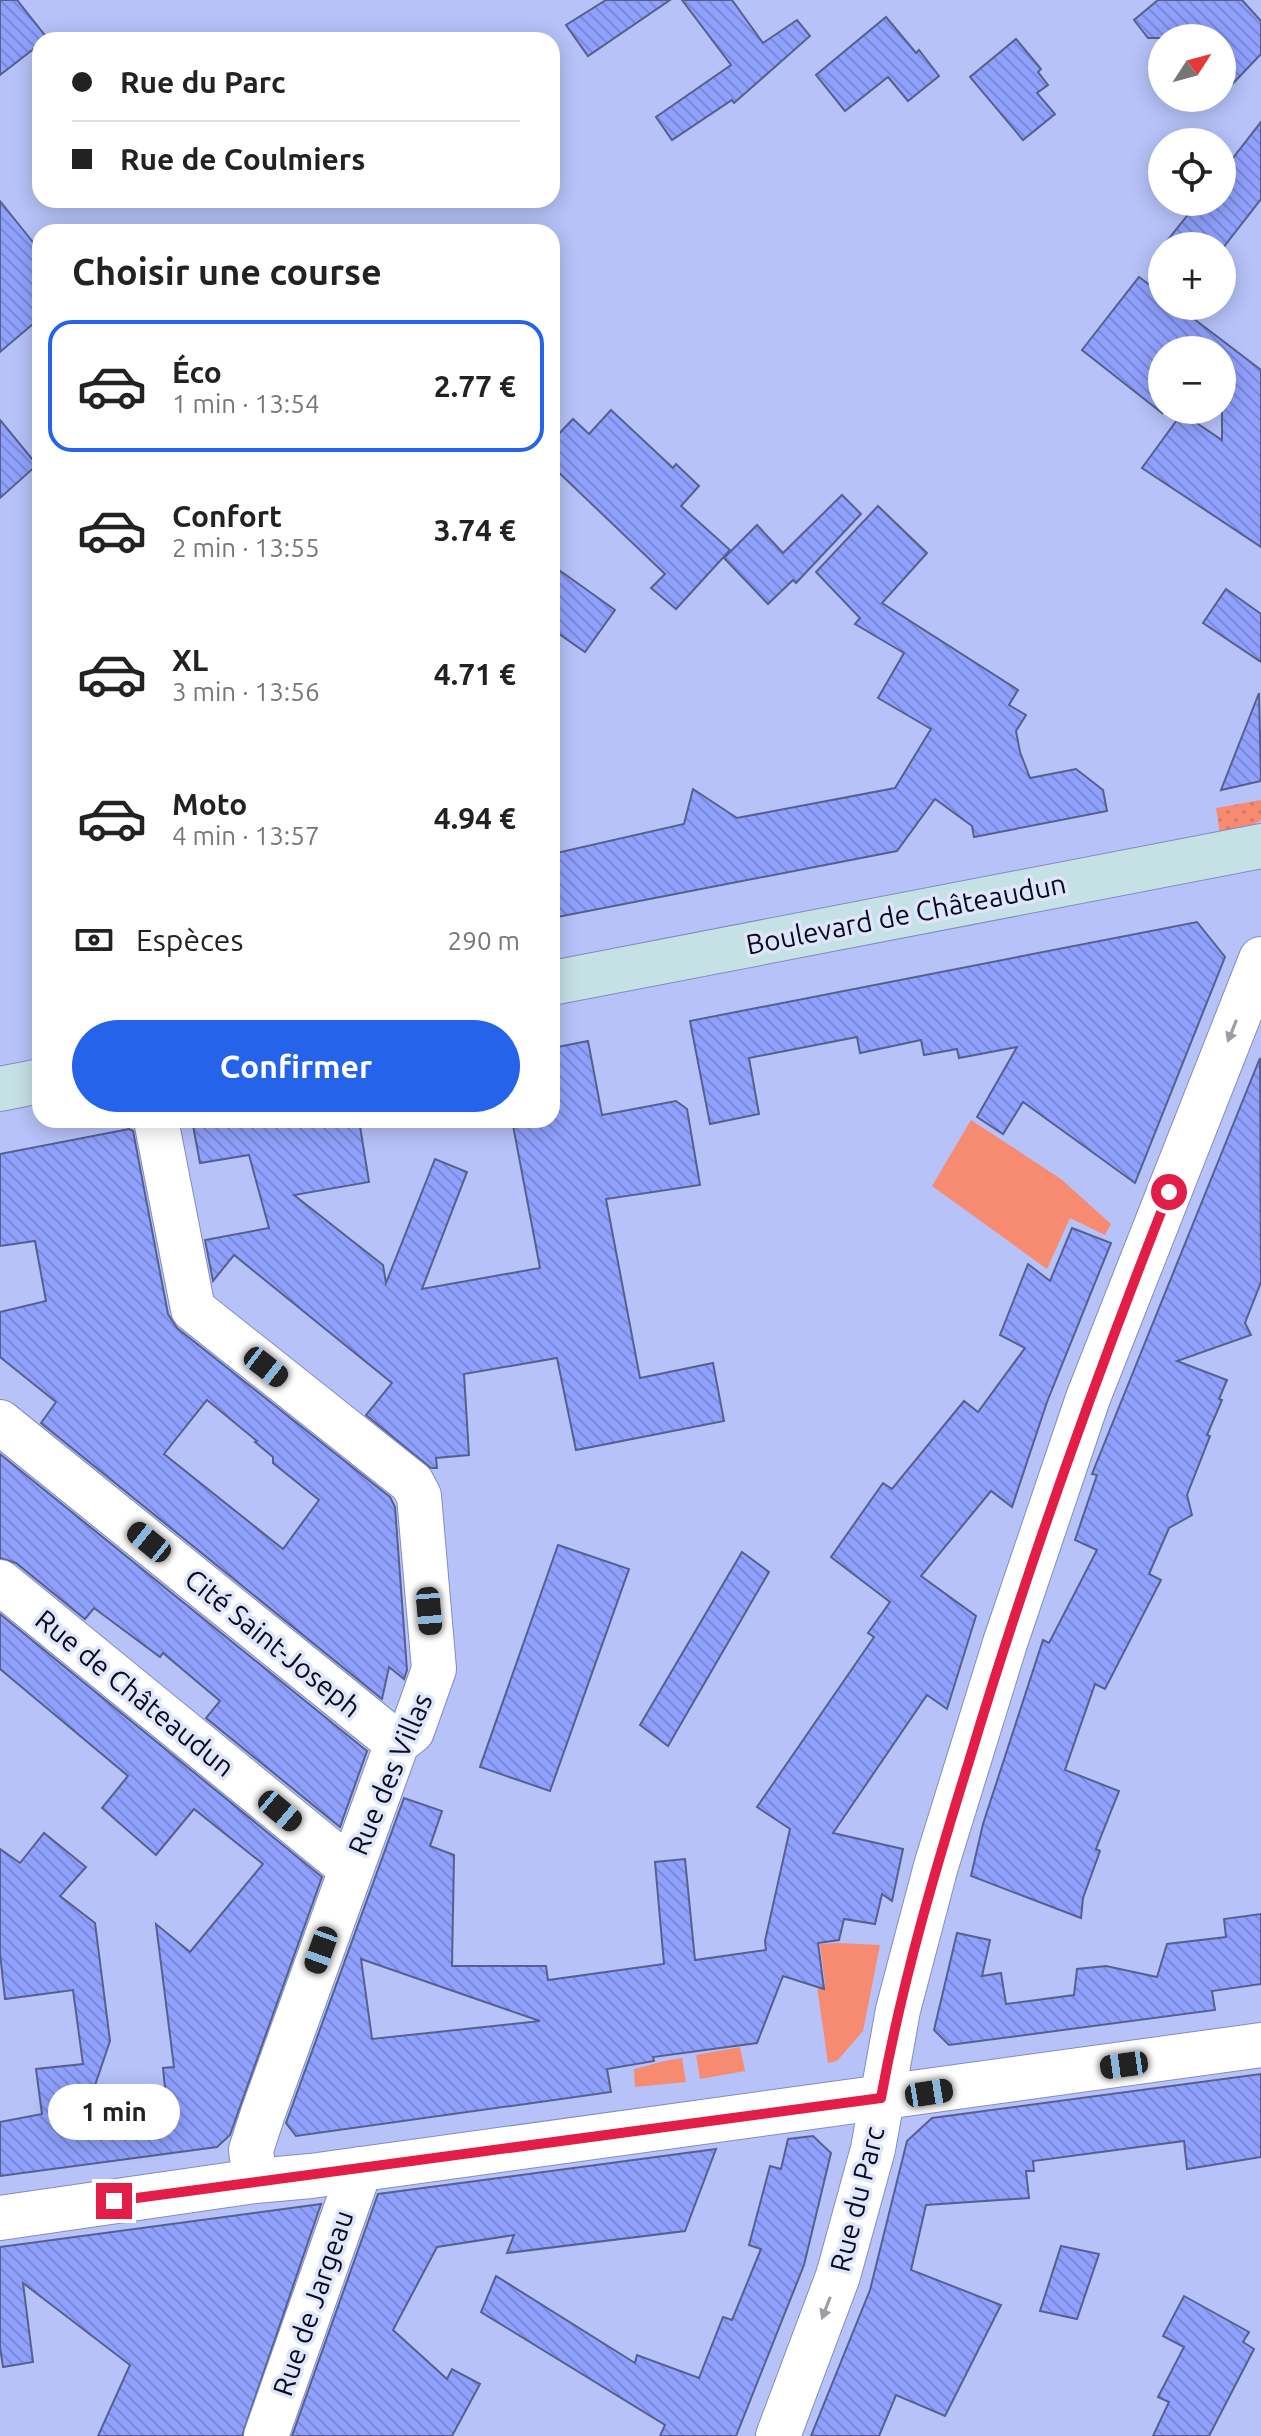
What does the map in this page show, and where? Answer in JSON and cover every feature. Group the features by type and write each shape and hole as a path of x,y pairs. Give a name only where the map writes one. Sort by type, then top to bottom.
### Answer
{"main road":[{"name":"Boulevard de Châteaudun","path":"560,981 1261,846"},
{"path":"0,1089 32,1083"}],"street":[{"name":"Rue du Parc","path":"778,2436 838,2276 873,2149 898,2010 936,1866 1005,1643 1088,1398 1261,959"},
{"name":"Rue des Villas","path":"158,1128 193,1309 400,1473 416,1489 434,1669 412,1731 397,1743 350,1868"},
{"name":"Cité Saint-Joseph","path":"0,1422 397,1743"},
{"name":"Rue de Châteaudun","path":"0,1582 350,1868"},
{"path":"255,2181 251,2150 350,1868"},
{"path":"0,2218 1261,2045"},
{"name":"Rue de Jargeau","path":"266,2436 360,2169"}],"shaded area":[{"path":"1261,800 1261,820 1247,829 1220,834 1216,808"},
{"path":"971,1120 1061,1179 1111,1224 1105,1235 1070,1218 1047,1269 932,1186"},
{"path":"820,1944 880,1945 863,2031 837,2061 828,2063 817,1986 825,1984"},
{"path":"740,2047 745,2071 700,2079 696,2055"},
{"path":"682,2058 686,2082 635,2087 634,2069"}],"building":[{"path":"0,0 17,0 42,32 32,32 32,50 0,75"},
{"path":"606,0 670,0 588,56 566,25"},
{"path":"682,0 732,0 763,43 797,20 810,36 734,103 732,100 672,140 656,117 731,65"},
{"path":"1158,0 1242,0 1261,21 1261,54 1236,80 1236,24 1148,24 1148,38 1134,20"},
{"path":"886,17 916,53 919,50 939,76 908,101 888,77 845,111 816,75"},
{"path":"1016,39 1041,69 1038,72 1048,85 1037,93 1055,114 1023,140 970,77"},
{"path":"1261,122 1261,199 1235,232 1174,232 1187,216 1236,216 1236,154"},
{"path":"0,201 32,241 32,325 0,352"},
{"path":"1139,277 1148,284 1148,320 1195,320 1216,336 1148,336 1148,402 1082,350"},
{"path":"1236,351 1261,370 1261,547 1142,468 1174,424 1198,424 1222,440 1222,424 1236,424"},
{"path":"611,410 673,468 676,464 699,486 681,506 730,550 676,609 651,588 665,574 560,474 560,433 573,419 589,434"},
{"path":"0,420 32,459 32,469 0,498"},
{"path":"842,495 861,514 796,583 793,580 768,604 724,558 757,525 783,553"},
{"path":"878,506 927,553 882,603 1018,690 1009,705 1026,715 1016,731 1030,778 1076,769 1103,790 1107,811 974,837 972,826 935,799 897,851 560,916 560,852 684,824 693,789 737,818 895,788 931,729 878,698 904,653 855,624 860,618 816,572"},
{"path":"560,571 615,610 585,652 560,635"},
{"path":"1226,589 1261,614 1261,662 1203,623"},
{"path":"1259,693 1261,781 1221,790"},
{"path":"1197,922 1225,957 1135,1183 1023,1102 1003,1134 977,1117 1017,1047 959,1058 957,1049 924,1055 921,1040 860,1053 857,1037 749,1058 759,1114 710,1124 690,1021"},
{"path":"588,1041 602,1115 676,1101 687,1109 700,1185 606,1199 640,1378 713,1363 724,1421 576,1450 557,1358 464,1374 469,1455 436,1458 437,1468 431,1468 366,1415 392,1383 234,1255 213,1281 205,1240 269,1228 249,1155 200,1163 193,1128 360,1128 369,1182 294,1195 383,1265 386,1283 435,1159 467,1172 422,1289 540,1268 514,1128 560,1128 560,1046"},
{"path":"1260,1058 1261,1282 1245,1323 1251,1335 1177,1361 1227,1380 1187,1495 1192,1515 1169,1528 1149,1574 1161,1580 1105,1689 1095,1684 1065,1770 1119,1791 1096,1849 1100,1851 1083,1898 1081,1918 971,1876 983,1824 1043,1640 1049,1643 1097,1550 1075,1540 1097,1475 1092,1474"},
{"path":"129,1129 133,1131 168,1314 177,1328 390,1497 395,1507 407,1670 404,1679 389,1667 382,1699 41,1423 56,1402 0,1357 0,1312 46,1301 35,1241 0,1246 0,1154","holes":["207,1400 273,1457 273,1463 319,1500 283,1549 164,1454"]},
{"path":"1072,1228 1111,1243 1047,1402 1012,1507 991,1491 921,1576 976,1616 947,1709 927,1695 833,1833 903,1849 892,1901 882,1894 875,1924 844,1919 839,1940 818,1943 824,1989 783,1976 757,2043 653,2057 654,2061 607,2069 611,2092 296,2136 286,2123 404,1798 442,1811 430,1846 454,1855 452,1966 546,1966 548,1980 664,1964 655,1862 685,1859 695,1960 766,1950 765,1941 790,1829 757,1807 874,1637 868,1633 890,1602 831,1557 883,1483 892,1489 964,1401 978,1412 1025,1348 1000,1335 1028,1264 1050,1281","holes":["361,1959 540,2021 372,2039"]},
{"path":"0,1454 367,1751 340,1827 206,1718 220,1701 163,1653 160,1657 94,1608 85,1619 16,1563 0,1558"},
{"path":"558,1545 629,1569 550,1791 480,1767"},
{"path":"742,1552 769,1572 668,1746 640,1725"},
{"path":"0,1614 322,1877 230,2135 217,2147 0,2176 0,2122 42,2114 36,2069 83,2064 73,1990 5,1999 0,1953 0,1849 20,1863 44,1833 86,1867 60,1896 95,1923 110,2041 87,2109 166,2098 163,2068 174,2067 156,1924 190,1952 263,1864 194,1809 156,1855 102,1808 128,1776 0,1669"},
{"path":"1261,1914 1261,1984 1212,1991 1215,2010 949,2045 934,2030 957,1933 990,1940 982,1976 1001,1973 1006,2004 1074,1995 1077,1969 1106,1966 1157,1977 1167,1944 1226,1937 1224,1919"},
{"path":"1261,2074 1261,2157 1187,2169 1184,2141 1033,2161 1034,2171 1026,2171 1029,2198 926,2205 911,2270 1001,2305 945,2416 896,2395 879,2436 811,2436 870,2290 907,2141 932,2118"},
{"path":"813,2136 831,2153 804,2265 736,2436 660,2436 665,2425 481,2312 496,2276 635,2363 637,2355 699,2378 723,2317 732,2320 761,2249 749,2245 770,2166 781,2169 788,2139"},
{"path":"716,2149 685,2231 507,2253 514,2235 437,2247 393,2330 447,2379 452,2369 480,2384 452,2436 292,2436 378,2194"},
{"path":"321,2204 242,2436 98,2436 130,2365 23,2283 33,2362 3,2367 0,2347 0,2247"},
{"path":"1061,2246 1099,2254 1077,2319 1040,2311"},
{"path":"1184,2296 1249,2332 1243,2342 1254,2349 1209,2436 1153,2436 1169,2402 1158,2397 1184,2347 1163,2336"}],"route":[{"path":"114,2201 881,2098 893,2030 936,1866 1005,1643 1088,1398 1169,1192"}]}
